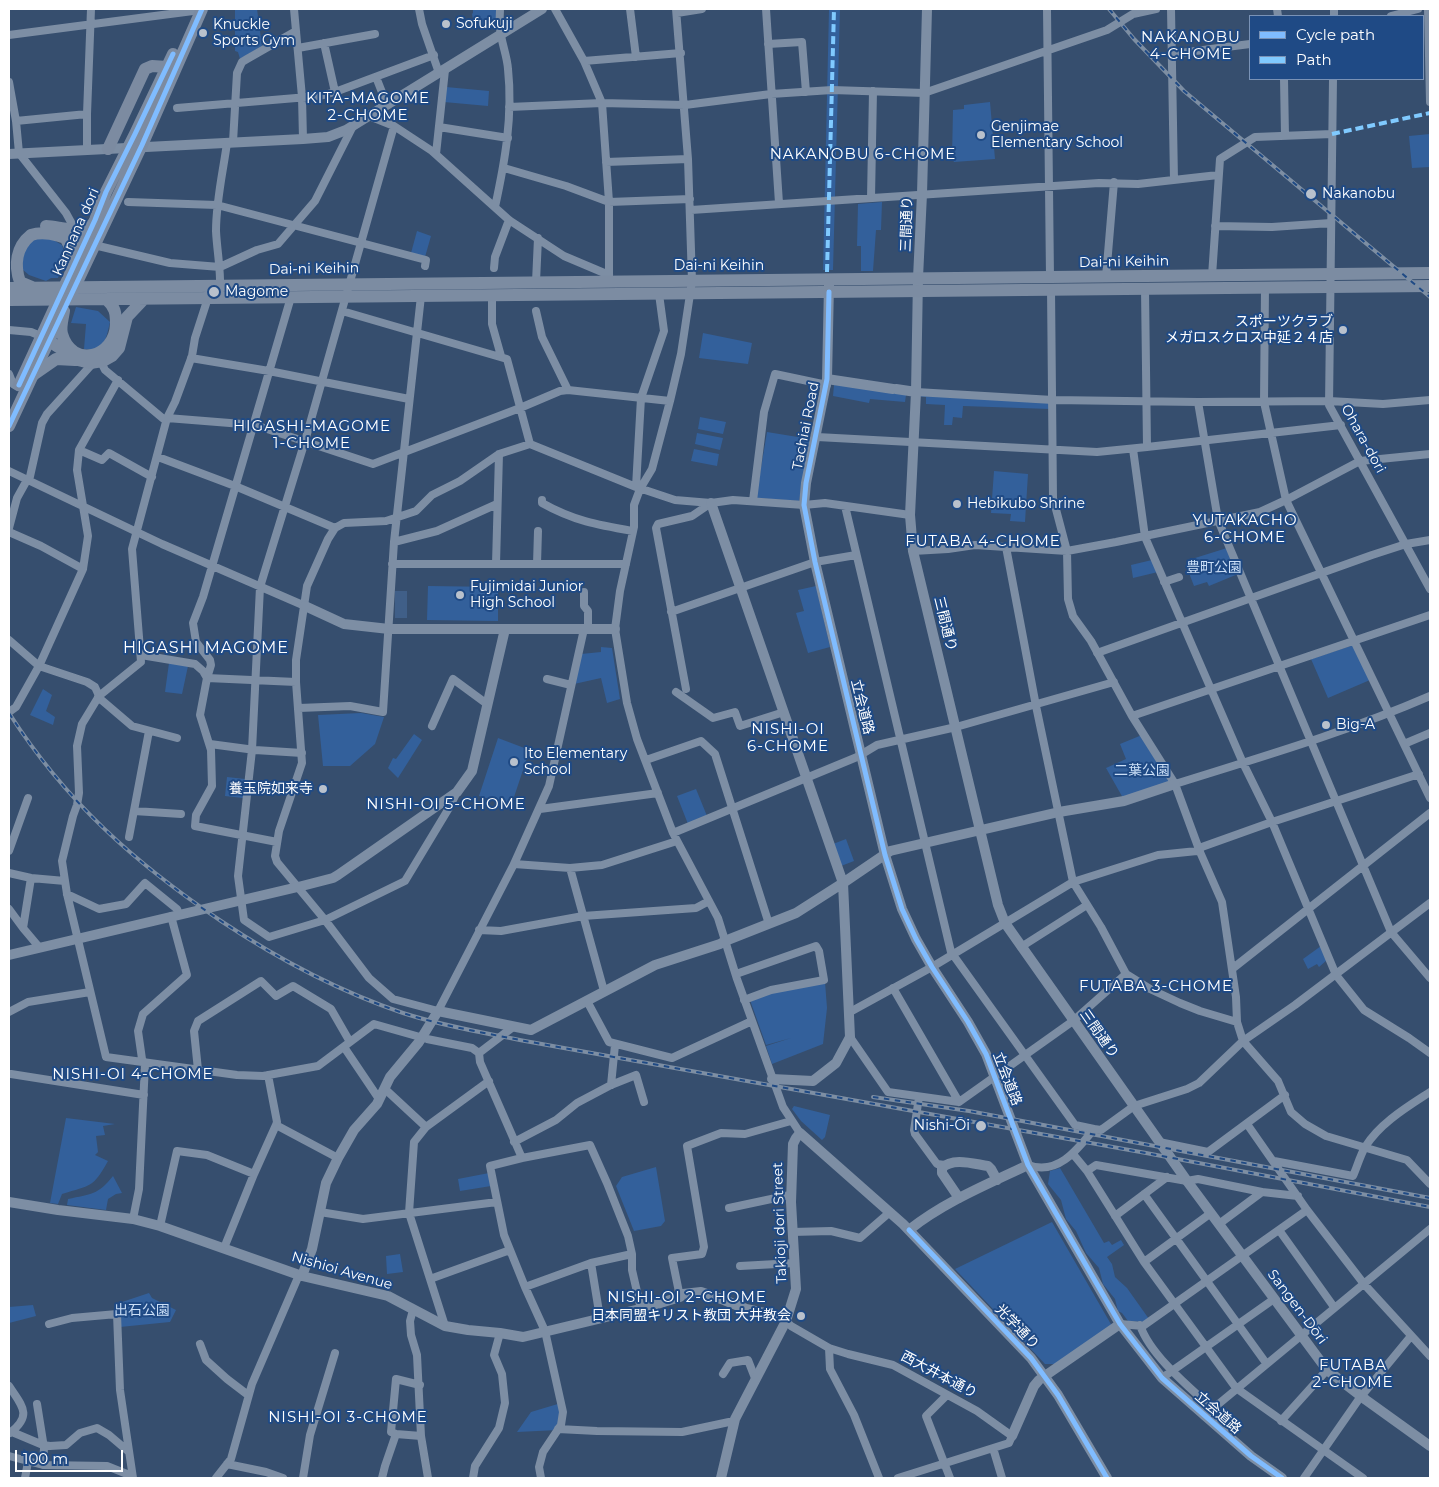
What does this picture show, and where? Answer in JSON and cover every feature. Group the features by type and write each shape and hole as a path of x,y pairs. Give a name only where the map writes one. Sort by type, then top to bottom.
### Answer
{"highway":[{"path":"34,287 20,282 17,274 17,260 26,239 36,234 67,232 87,228 93,224"},
{"path":"9,268 14,242 25,230 42,226 67,232 87,243"},
{"path":"67,232 72,251 73,267"},
{"name":"Dai-ni Keihin","path":"9,288 51,288 85,293 348,290 609,278 691,287 1051,283 1145,289 1265,287 1430,274"},
{"name":"Dai-ni Keihin","path":"1051,283 1106,277 1212,276 1430,286"},
{"name":"Dai-ni Keihin","path":"220,292 291,297 348,290 421,296 492,296 659,294 691,287"},
{"name":"Dai-ni Keihin","path":"9,300 45,300 85,293 107,300 144,299 207,292"},
{"path":"64,311 62,332 66,343 76,353 108,359 119,348 127,317 144,299"},
{"path":"33,374 56,359 78,360 96,358 110,344 116,330 116,311 107,300"},
{"path":"45,338 78,360"}],"main road":[{"path":"116,151 136,134 167,68 200,9"},
{"path":"147,146 200,9"},
{"path":"116,151 145,69 152,66 167,68"},
{"name":"Kannana dori","path":"9,426 33,374 73,267 131,176 147,146"},
{"name":"Kannana dori","path":"9,407 45,338 64,311 93,224 106,192 106,181 116,161 116,151"}],"street":[{"path":"88,150 87,114 91,9"},
{"path":"9,36 200,9"},
{"path":"294,9 302,97 303,139"},
{"path":"418,9 422,24 442,71 440,127 436,154"},
{"path":"495,207 504,168 508,138 509,107 508,70 501,34 500,9"},
{"path":"14,153 88,150 116,151 147,146 332,136 354,126 542,9"},
{"path":"369,116 394,126 436,154 509,220 564,256 609,278 609,202 602,103 584,61 555,9"},
{"path":"630,9 636,57"},
{"path":"638,488 652,469 670,401 681,354 691,287 691,210 685,105 676,11 702,9"},
{"path":"766,9 778,203"},
{"name":"三間通り","path":"927,9 916,392 910,515 913,552 998,905 1004,923 1187,1181"},
{"path":"1046,9 1053,498 1067,551 1068,599 1073,616 1091,642 1132,716 1175,784 1222,902 1232,969 1237,1022 1243,1041 1278,1081 1291,1112 1304,1124 1326,1136 1407,1160 1430,1184"},
{"path":"509,107 602,103 685,105 772,94 832,90 924,93 1107,30 1133,14 1156,9"},
{"path":"1171,9 1174,180"},
{"path":"1395,15 1418,9"},
{"path":"1428,9 1430,102"},
{"path":"220,292 220,267 216,232 217,205 230,143 237,73 242,62 296,31"},
{"path":"298,48 375,34"},
{"path":"768,44 802,42 806,92"},
{"path":"324,43 335,92"},
{"path":"1172,54 1249,44"},
{"path":"584,61 681,53"},
{"path":"177,108 302,97 335,92 434,55"},
{"path":"376,76 387,105"},
{"path":"1284,80 1285,136"},
{"name":"Ohara-dori","path":"1332,80 1330,405 1430,589"},
{"path":"9,82 16,121 14,153 71,220 67,232"},
{"path":"871,198 873,91"},
{"path":"16,121 87,114"},
{"path":"87,243 170,263 220,267 257,250 278,244 315,201 354,126"},
{"path":"394,126 305,441 260,587 252,750 238,876 244,920 269,936 325,920 405,881 457,792 472,771 505,629"},
{"path":"440,127 508,138"},
{"path":"1212,276 1220,159 1255,138 1332,134"},
{"path":"606,162 688,159"},
{"path":"504,168 566,186 609,202 690,199"},
{"path":"691,210 1114,182 1138,184 1218,175"},
{"path":"1106,277 1114,182"},
{"path":"128,202 217,205 426,260 425,266"},
{"path":"494,268 495,257 509,220"},
{"path":"1215,226 1272,227 1331,223"},
{"path":"536,282 538,238"},
{"name":"Tachiai Road","path":"816,562 804,505 806,483 827,382 829,286"},
{"path":"1265,287 1264,402 1286,500 1430,798"},
{"path":"1145,289 1147,447"},
{"path":"207,292 191,358 175,402 166,419 158,457 132,549 141,662 98,696 82,724 77,746 79,794 62,862 106,1058 237,1076 268,1075 318,1066 374,1024 424,1035 472,1048 479,1053 480,1062 522,1158"},
{"path":"659,294 664,331 641,398 638,488 634,505 633,531 620,590 615,629 627,703 637,739 673,834 718,918 744,1000 782,1107 800,1133"},
{"path":"299,708 350,706 383,712 396,518 421,296"},
{"path":"492,296 492,324 502,356"},
{"path":"277,842 196,826 196,815 212,786 210,744 200,716 211,665 210,660 196,642 193,623 255,425 291,297"},
{"path":"342,311 507,359 530,444"},
{"path":"536,311 542,337 568,390"},
{"path":"9,330 31,332 45,338"},
{"path":"9,528 16,498 28,480 42,423 47,414 96,358 105,370 166,419 255,425 373,464 520,408 560,390 670,401"},
{"path":"191,358 269,371 410,400"},
{"path":"9,374 13,384 18,388"},
{"path":"753,501 764,412 775,374 916,392 1053,400 1330,401 1383,404 1430,400"},
{"path":"12,710 39,666 83,569 88,536 77,470 79,450 118,380"},
{"path":"1198,402 1218,520 1278,667 1391,932 1430,978"},
{"path":"817,437 1097,452 1341,425"},
{"path":"910,515 822,503 804,505 733,500 711,503 675,500 638,488 530,444 499,454 460,481 432,495 416,511 386,521 344,523 335,528 328,539 308,586 296,660 302,763 279,831 275,856 276,862 325,920 369,978 393,999 437,1013 511,1028 531,1030 655,965 720,944 796,913 844,884 890,851 1059,812 1124,801 1310,742 1390,714 1430,696"},
{"path":"1133,449 1145,536 1243,763 1272,822 1336,975 1364,1010 1409,1038 1430,1054"},
{"path":"79,450 102,460 109,453 152,478"},
{"path":"496,564 499,454"},
{"path":"913,552 975,545 1067,551 1260,512 1360,461 1430,454"},
{"path":"158,457 235,486 335,528"},
{"path":"9,471 162,544 344,624 389,629 615,629"},
{"path":"542,500 542,503 558,512 584,522 633,531"},
{"path":"711,503 844,884 850,1037 836,1063 813,1081 772,1079"},
{"path":"686,689 656,528 658,524 692,516 711,503"},
{"path":"394,542 437,531 497,504"},
{"path":"845,506 952,955 1075,1125 1101,1130 1134,1106 1187,1089 1198,1083 1243,1041 1336,975 1430,903"},
{"path":"537,564 538,530"},
{"path":"9,532 41,546 83,569"},
{"path":"1097,653 1406,544 1430,540"},
{"path":"1006,547 1036,706 1073,882 1126,974 1150,989 1200,1011 1237,1022"},
{"path":"671,612 816,562 856,555"},
{"name":"立会道路","path":"816,562 885,855 902,910 932,967 968,1022 986,1054 1026,1160 1120,1324 1162,1378 1263,1466 1282,1478"},
{"path":"392,564 626,564"},
{"path":"1164,582 1179,577"},
{"path":"216,1478 231,1459 248,1394 312,1249 326,1183 338,1158 354,1130 379,1099 390,1077 424,1035 437,1013 514,864 550,786 571,685 586,629 588,611 584,606 584,592"},
{"path":"1132,716 1430,615"},
{"path":"9,640 39,666 87,682 95,687 98,696 132,726 176,738"},
{"path":"141,655 194,664 203,670 207,678"},
{"path":"207,678 296,682"},
{"path":"432,726 453,679 487,704"},
{"path":"547,679 571,685"},
{"path":"673,834 807,778 862,754 877,745 1036,706 1114,682"},
{"path":"676,692 713,718 735,712 740,726 784,712"},
{"path":"129,837 149,731"},
{"path":"1404,744 1430,733"},
{"path":"646,760 702,742 715,754 769,924"},
{"path":"210,744 252,750 302,753"},
{"path":"850,1012 932,967 1073,882 1158,855 1200,850 1272,822 1419,774"},
{"path":"9,955 333,878 457,792"},
{"path":"540,809 658,793"},
{"path":"9,851 28,798"},
{"path":"134,811 181,814"},
{"path":"1232,969 1430,813"},
{"path":"514,864 570,868 602,865 678,842"},
{"path":"570,868 604,991"},
{"path":"9,873 32,878 65,881"},
{"path":"23,928 32,878"},
{"path":"68,894 99,910 126,904 144,883 176,909 175,915 187,975 143,1014 138,1031 142,1059 146,1064 139,1189 133,1219"},
{"path":"479,930 501,931 583,916 696,908 709,901"},
{"path":"1021,947 1087,905"},
{"path":"9,909 39,948"},
{"path":"736,974 816,946 819,951 824,980 771,990 744,1000"},
{"path":"850,1037 888,1092 959,1102 1073,1021 1126,974"},
{"path":"198,1070 194,1031 198,1021 261,981 276,996 293,986 331,1009 347,1044 379,1099"},
{"path":"893,988 959,1102"},
{"path":"9,1012 28,1002 90,992"},
{"path":"587,1000 614,1049 611,1085"},
{"path":"614,1049 672,1058 752,1021"},
{"path":"479,1053 511,1028"},
{"path":"10,1074 144,1095"},
{"path":"224,1248 277,1122 268,1075"},
{"path":"514,1142 556,1120 577,1103 611,1085 636,1075 644,1102"},
{"path":"445,1326 409,1213 414,1142 426,1127 489,1081"},
{"path":"385,1089 426,1127"},
{"path":"1274,1161 1353,1176 1365,1147 1387,1122 1430,1092"},
{"path":"1160,1142 1208,1152 1285,1095"},
{"path":"920,1097 914,1130 915,1134 937,1164 945,1165 961,1162 988,1166 996,1180"},
{"path":"680,1297 672,1258 702,1254 704,1247 686,1146 721,1133 745,1134 791,1121"},
{"path":"1247,1124 1307,1210 1364,1284 1430,1356"},
{"path":"276,1125 338,1158"},
{"path":"909,1230 930,1215 996,1180 1026,1160 1036,1168 1053,1166 1073,1154 1094,1129"},
{"name":"Takioji dori Street","path":"721,1478 734,1422 786,1319 797,1286 790,1195 793,1144 800,1133"},
{"name":"光学通り","path":"800,1133 909,1230 1031,1358 1045,1377 1107,1478"},
{"path":"541,1478 539,1467 543,1452 561,1425 563,1412 545,1332 524,1287 504,1235 490,1166 522,1158 590,1146 628,1236 632,1254 632,1270 641,1308"},
{"path":"160,1226 177,1151 207,1154 254,1174"},
{"path":"1073,1154 1087,1171 1144,1262 1236,1388 1363,1478"},
{"path":"945,1165 942,1168 942,1173 959,1198"},
{"path":"1087,1171 1096,1165 1187,1181 1198,1179 1262,1192 1298,1196"},
{"path":"1115,1216 1168,1177"},
{"name":"Sangen-Dōri","path":"1187,1181 1327,1370 1430,1446"},
{"path":"1219,1224 1262,1192"},
{"path":"1144,1194 1266,1363"},
{"path":"729,1208 790,1195"},
{"name":"Nishioi Avenue","path":"9,1202 69,1212 133,1219 160,1226 301,1276 388,1296 445,1326 522,1337 641,1308 680,1297 684,1294 701,1292 746,1309 786,1319"},
{"path":"320,1212 363,1219 497,1202"},
{"path":"898,1478 1009,1443 1034,1386 1045,1377 1120,1324 1143,1326 1307,1210"},
{"path":"792,1232 831,1231 860,1238 890,1212"},
{"path":"1144,1262 1211,1213"},
{"path":"1204,1416 1430,1229"},
{"path":"1279,1230 1334,1308"},
{"path":"430,1279 510,1250"},
{"path":"524,1287 591,1264 632,1254"},
{"path":"591,1264 600,1318"},
{"path":"740,1266 795,1264"},
{"path":"1162,1378 1274,1299"},
{"path":"413,1310 410,1322 411,1335 417,1355 420,1385 421,1436 428,1478"},
{"path":"50,1324 72,1318 117,1314 118,1374 132,1477"},
{"name":"西大井本通り","path":"786,1319 791,1326 829,1348 893,1365 977,1411 1012,1436"},
{"path":"1140,1326 1143,1336 1172,1372 1212,1408"},
{"path":"474,1478 475,1466 499,1428 505,1403 502,1374 494,1355 500,1333"},
{"path":"1304,1478 1361,1396 1411,1336"},
{"path":"200,1344 206,1360 227,1379 248,1394"},
{"path":"829,1348 830,1369 854,1415 879,1478"},
{"path":"303,1478 310,1435 335,1353"},
{"path":"723,1374 730,1363 748,1360 755,1378"},
{"path":"1281,1421 1327,1370"},
{"path":"420,1385 396,1379 391,1432 421,1436"},
{"path":"9,1386 20,1403 24,1415 23,1420 11,1433 43,1445 66,1445 80,1433 97,1428 109,1435 129,1452"},
{"path":"947,1395 926,1416 950,1478"},
{"path":"37,1404 43,1445 43,1464"},
{"path":"558,1430 682,1432 734,1422"},
{"path":"382,1478 396,1434"},
{"path":"993,1448 1002,1478"},
{"path":"9,1456 43,1464 107,1466 132,1477"},
{"path":"25,1478 28,1462"},
{"path":"227,1464 266,1472 283,1478"}],"green space":[{"path":"257,9 262,46 240,59 238,52 235,51 235,10"},
{"path":"473,9 496,9 496,20 491,21 489,25 484,27 480,21 474,24"},
{"path":"829,9 840,9 833,270 823,270"},
{"path":"446,87 489,91 488,106 444,102"},
{"path":"990,102 995,159 954,162 952,158 953,110 964,109 964,105"},
{"path":"1430,134 1430,167 1412,168 1409,136"},
{"path":"882,202 881,230 876,230 873,271 861,271 861,246 857,246 858,204"},
{"path":"417,231 431,236 425,257 411,253"},
{"path":"50,238 62,245 66,257 58,278 51,278 46,281 29,275 22,269 23,250 34,239"},
{"path":"76,307 98,311 110,322 106,339 100,346 84,349 86,324 71,323"},
{"path":"703,333 752,343 748,364 699,358"},
{"path":"834,385 1050,402 1050,409 963,406 962,418 953,417 952,425 944,425 945,405 926,404 926,397 906,395 905,402 870,399 869,403 833,396"},
{"path":"700,417 726,422 723,434 698,429"},
{"path":"767,432 810,439 799,501 756,498"},
{"path":"697,433 723,438 720,450 695,444"},
{"path":"694,449 719,454 717,466 691,461"},
{"path":"994,471 1028,474 1025,522 1010,521 1011,514 991,513"},
{"name":"豊町公園","path":"1227,548 1238,574 1209,586 1207,582 1194,586 1189,573 1199,569 1195,558"},
{"path":"1152,560 1158,572 1133,578 1131,565"},
{"path":"428,586 498,587 498,621 427,620"},
{"path":"816,586 830,647 808,653 796,613 804,611 798,590"},
{"path":"1354,645 1370,680 1328,698 1311,659"},
{"path":"601,647 612,648 620,699 607,703 601,678 574,684 581,654 601,652"},
{"path":"169,663 188,666 182,694 165,692"},
{"path":"43,689 52,695 46,711 55,717 53,725 30,715"},
{"path":"361,713 384,717 375,744 350,766 323,766 318,715"},
{"path":"414,734 422,740 398,778 388,768 393,758 396,759"},
{"name":"二葉公園","path":"1142,735 1171,781 1123,798 1106,768 1126,759 1120,744"},
{"path":"498,738 527,749 525,756 527,758 510,809 496,805 496,801 479,796"},
{"path":"227,777 245,779 243,798 225,796"},
{"path":"696,789 707,816 688,824 677,796"},
{"path":"846,839 854,861 841,866 833,844"},
{"path":"1321,946 1327,960 1319,967 1317,964 1308,969 1303,959"},
{"path":"825,982 827,1008 823,1044 772,1064 766,1046 791,1038 766,1045 750,1000 778,990"},
{"path":"794,1106 830,1115 825,1137 822,1140 801,1121 792,1109"},
{"path":"66,1118 115,1124 103,1126 105,1135 96,1136 98,1152 95,1155 108,1161 99,1176 85,1187 62,1194 58,1204 50,1203"},
{"path":"656,1167 665,1221 661,1226 634,1231 616,1186 622,1177"},
{"path":"1060,1168 1104,1243 1109,1241 1112,1245 1121,1240 1124,1245 1107,1257 1112,1264 1115,1277 1127,1288 1149,1319 1144,1322 1128,1321 1118,1311 1115,1299 1103,1284 1099,1268 1086,1253 1076,1231 1066,1219 1061,1200 1048,1184 1050,1171"},
{"path":"489,1173 491,1186 460,1191 458,1179"},
{"path":"113,1176 122,1193 108,1199 106,1210 67,1205 68,1199 94,1193 103,1187"},
{"path":"1052,1222 1112,1326 1056,1364 1045,1364 955,1269"},
{"path":"400,1254 403,1272 387,1274 386,1256"},
{"name":"出石公園","path":"149,1293 152,1298 176,1310 170,1322 120,1327 116,1304"},
{"path":"33,1305 36,1316 9,1323 9,1307"},
{"path":"561,1403 558,1430 517,1432 531,1412"}],"shaded area":[{"path":"395,591 407,591 407,618 395,618"}],"railway":[{"path":"1109,9 1134,39 1184,91 1430,297"},
{"path":"9,713 31,745 78,803 104,829 160,877 221,921 286,961 355,995 403,1013 418,1018 525,1041 1146,1153 1430,1207"},
{"path":"873,1097 969,1111 1430,1198"}],"marked path":[{"path":"827,272 834,9"},
{"path":"1332,134 1430,113"}],"cycle path":[{"path":"9,426 142,145 202,9"},
{"path":"19,385 106,192 173,54"},
{"path":"829,292 827,379 806,483 804,505 815,562 885,855 902,909 932,967 968,1022 986,1054 1028,1165 1120,1324 1162,1378 1251,1456 1282,1478"},
{"path":"909,1230 1031,1358 1058,1395 1107,1478"}],"place":[{"name":"Sofukuji","path":"446,24"},
{"name":"Knuckle Sports Gym","path":"203,33"},
{"name":"Genjimae Elementary School","path":"981,135"},
{"name":"Nakanobu","path":"1311,194"},
{"name":"Magome","path":"214,292"},
{"name":"スポーツクラブ メガロスクロス中延２４店","path":"1343,330"},
{"name":"Hebikubo Shrine","path":"957,504"},
{"name":"Fujimidai Junior High School","path":"460,595"},
{"name":"Big-A","path":"1326,725"},
{"name":"Ito Elementary School","path":"514,762"},
{"name":"養玉院如来寺","path":"323,789"},
{"name":"Nishi-Ōi","path":"981,1126"},
{"name":"日本同盟キリスト教団 大井教会","path":"801,1316"}],"district":[{"name":"NAKANOBU 4-CHOME","path":"1191,46"},
{"name":"KITA-MAGOME 2-CHOME","path":"368,108"},
{"name":"NAKANOBU 6-CHOME","path":"863,155"},
{"name":"HIGASHI-MAGOME 1-CHOME","path":"312,436"},
{"name":"YUTAKACHO 6-CHOME","path":"1245,530"},
{"name":"FUTABA 4-CHOME","path":"983,542"},
{"name":"HIGASHI MAGOME","path":"206,648"},
{"name":"NISHI-OI 6-CHOME","path":"788,738"},
{"name":"NISHI-OI 5-CHOME","path":"446,805"},
{"name":"FUTABA 3-CHOME","path":"1156,987"},
{"name":"NISHI-OI 4-CHOME","path":"133,1075"},
{"name":"NISHI-OI 2-CHOME","path":"687,1298"},
{"name":"FUTABA 2-CHOME","path":"1353,1374"},
{"name":"NISHI-OI 3-CHOME","path":"348,1418"}]}
